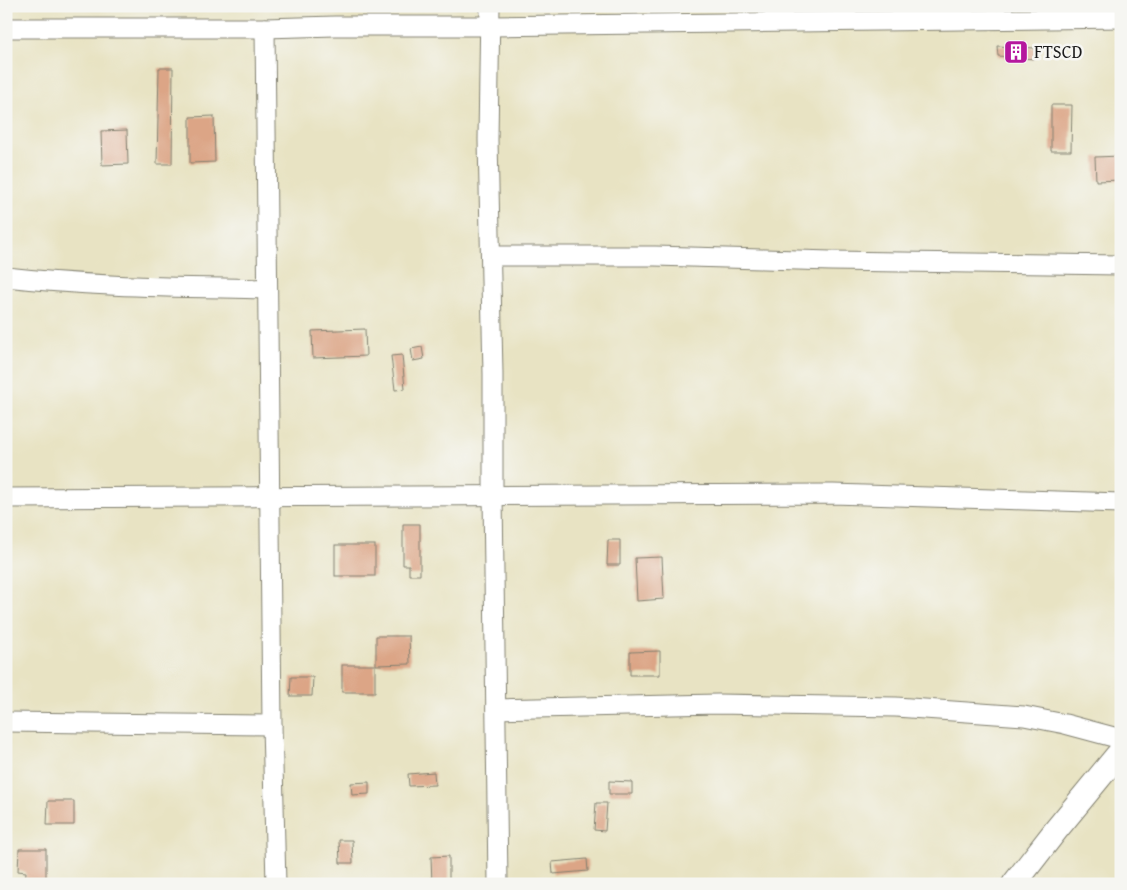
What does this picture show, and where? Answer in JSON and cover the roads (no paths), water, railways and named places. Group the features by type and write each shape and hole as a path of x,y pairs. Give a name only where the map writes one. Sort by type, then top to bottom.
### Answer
{"street":[{"path":"490,6 488,140 493,374 498,884"},
{"path":"6,28 489,26 990,18 1121,18"},
{"path":"265,28 272,725 276,884"},
{"path":"491,256 655,256 831,261 1121,265"},
{"path":"6,278 121,286 267,289"},
{"path":"6,498 833,494 1121,503"},
{"path":"496,709 718,704 896,707 1024,716 1121,738"},
{"path":"6,722 272,725"},
{"path":"1014,884 1121,751"}],"place":[{"name":"FTSCD","path":"1016,52"}]}
